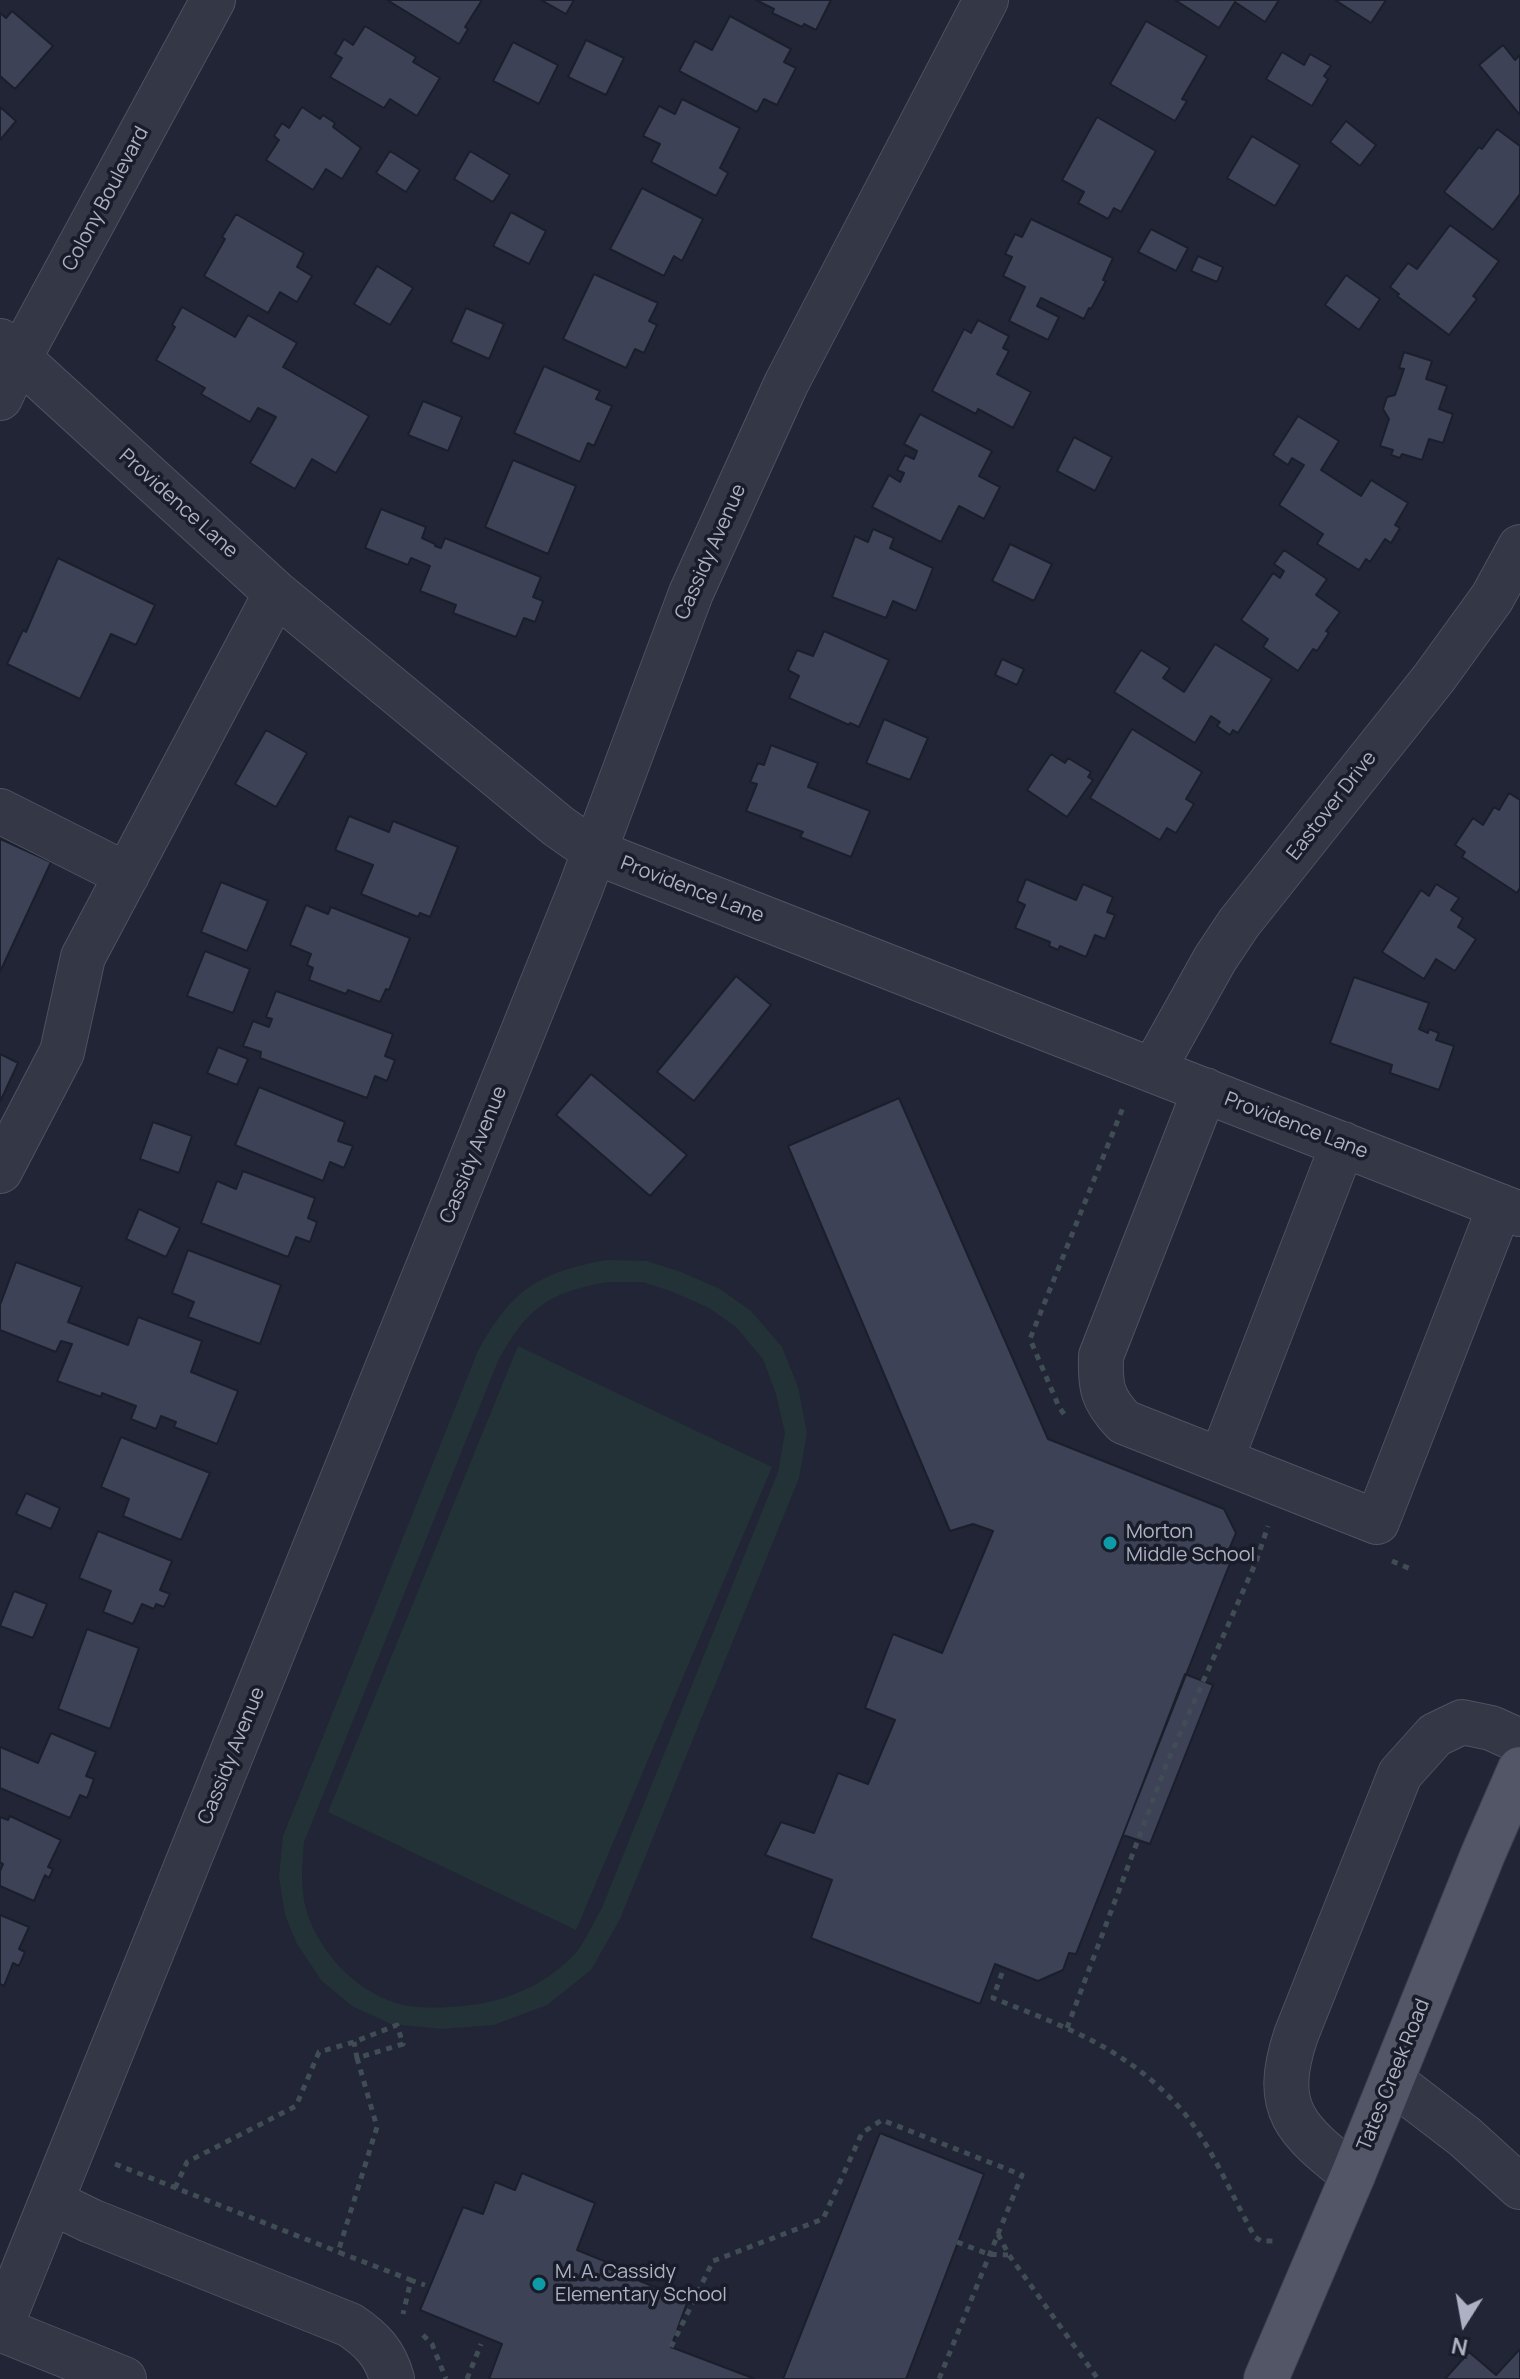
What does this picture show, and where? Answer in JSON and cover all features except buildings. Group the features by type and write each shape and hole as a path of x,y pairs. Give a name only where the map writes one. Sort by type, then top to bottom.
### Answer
{"main road":[{"name":"Tates Creek Road","path":"1266,2379 1520,1769"}],"street":[{"name":"Colony Boulevard","path":"6,366 213,0"},
{"name":"Cassidy Avenue","path":"0,2329 595,852 691,593 780,398 986,0"},
{"name":"Providence Lane","path":"6,366 558,826 595,852 1510,1210"},
{"name":"Eastover Drive","path":"1146,1067 1239,923 1442,666 1492,598 1520,547"},
{"path":"0,1171 62,1052 83,957 276,593"},
{"path":"0,811 127,875"},
{"path":"1205,1090 1101,1356 1100,1384 1108,1405 1124,1422 1377,1522 1510,1210"},
{"path":"1221,1460 1343,1144"},
{"path":"1353,2175 1311,2142 1292,2116 1285,2078 1296,2035 1400,1774 1435,1735 1462,1722 1491,1728 1520,1741"},
{"path":"1392,2081 1465,2137 1520,2187"},
{"path":"52,2202 91,2221 350,2325 372,2339 387,2361 392,2379"},
{"path":"0,2329 124,2379"}],"path":[{"path":"1071,1423 1059,1407 1030,1339 1146,1067"},
{"path":"1067,2028 1167,1763 1256,1562 1271,1513"},
{"path":"1385,1558 1413,1570"},
{"path":"1002,1973 993,1998 1067,2028 1121,2056 1156,2084 1186,2115 1255,2237 1261,2241 1273,2241"},
{"path":"175,2188 187,2162 296,2106 319,2052 397,2025 403,2044 357,2058"},
{"path":"338,2252 377,2127 354,2042"},
{"path":"671,2347 713,2261 823,2219 862,2133 882,2120 1022,2175 939,2379"},
{"path":"115,2164 425,2285"},
{"path":"998,2234 1009,2255 1098,2379"},
{"path":"957,2242 988,2254 1009,2255"},
{"path":"403,2316 411,2280"},
{"path":"412,2325 432,2344 446,2379"},
{"path":"467,2379 481,2344"}],"shaded area":[{"path":"606,1260 647,1261 720,1289 751,1311 782,1347 798,1387 807,1433 799,1478 620,1919 591,1970 547,2005 494,2025 442,2029 391,2024 352,2006 321,1980 297,1944 285,1915 279,1877 283,1836 478,1351 515,1299 544,1278","holes":["608,1282 643,1282 709,1308 736,1327 763,1359 776,1394 785,1433 778,1472 601,1910 580,1947 548,1977 508,1997 446,2007 396,2003 352,1979 319,1940 304,1901 304,1842 498,1361 519,1327 541,1305 587,1286"]},
{"path":"518,1346 772,1467 576,1930 328,1812"}],"place":[{"name":"Morton Middle School","path":"1110,1543"},
{"name":"M. A. Cassidy Elementary School","path":"539,2284"}]}
